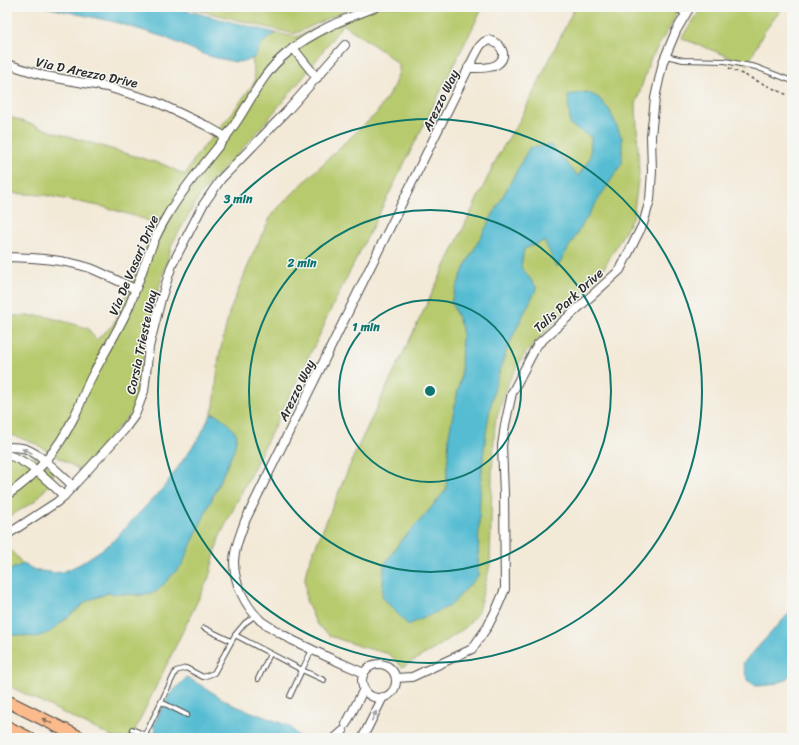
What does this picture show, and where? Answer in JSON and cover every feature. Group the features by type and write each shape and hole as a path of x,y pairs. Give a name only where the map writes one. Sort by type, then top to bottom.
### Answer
{"main road":[{"path":"7,701 82,738"},
{"path":"7,727 29,738"}],"street":[{"name":"Via De Vasari Drive","path":"7,495 23,485 62,441 74,418 91,378 122,322 148,254 167,216 183,190 226,137 245,110 268,70 278,60 306,38 331,25 376,7"},
{"path":"676,7 688,10"},
{"name":"Talis Park Drive","path":"396,678 412,677 472,649 488,626 497,608 504,589 504,494 502,446 504,425 512,393 537,345 620,270 643,224 650,200 652,171 651,136 655,98 666,56 676,31 688,10"},
{"name":"Corsia Trieste Way","path":"8,534 64,496 124,430 135,415 144,391 149,347 161,299 172,265 203,205 221,179 288,110 345,45"},
{"path":"293,48 316,78"},
{"name":"Via D Arezzo Drive","path":"7,64 45,76 107,87 154,101 226,137"},
{"name":"Arezzo Way","path":"364,673 312,650 267,625 256,615 246,603 238,586 234,561 237,543 245,521 468,68"},
{"path":"7,257 65,261 90,269 135,289"},
{"path":"7,447 27,450 44,461 73,486"},
{"path":"7,455 20,460 49,481 64,496"},
{"path":"364,735 383,697 394,688 396,678 391,669 382,664 372,666 364,673 362,684 364,689 372,696 383,697"},
{"path":"335,738 344,727 364,689"}],"lane":[{"path":"666,56 683,60 715,60 756,67 792,81"},
{"path":"145,735 176,671 186,668 203,677 214,673 235,635 245,623 256,615"},
{"path":"204,628 231,641"},
{"path":"235,635 324,680"},
{"path":"290,696 312,650"},
{"path":"258,678 270,654"},
{"path":"161,702 186,715"},
{"path":"132,729 151,738"}],"path":[{"path":"715,60 726,67 792,97"}],"green space":[{"path":"186,7 354,7 294,34"},
{"path":"363,7 483,7 324,323 325,324 219,538 211,569 212,571 131,738 114,738 7,685 7,632 13,635 65,620 87,601 108,593 141,595 224,472 234,450 216,414 211,414 214,406 219,357 229,313 252,256 272,214 376,114 392,90 399,72 399,65 385,53 343,24 305,75 253,137 200,195 172,244 158,291 144,353 140,391 133,411 80,470 36,444 9,434 7,421 7,316 44,316 88,328 96,340 113,325 156,225 144,219 104,207 44,195 7,193 7,116 57,133 165,165 185,175 196,156 233,112 255,81 252,59 263,43 276,33 296,37"},
{"path":"575,7 679,7 671,25 650,60 636,104 639,174 633,217 604,268 524,355 509,381 495,423 490,565 478,612 466,627 436,648 402,667 389,654 330,636 316,623 306,600 305,578 307,567 356,451 500,152 521,118"},
{"path":"703,7 783,7 764,32 748,64 681,38"},
{"path":"7,449 41,460 54,472 49,485 35,501 7,518"},
{"path":"7,546 23,564 12,569 7,576"}],"water":[{"path":"45,7 172,7 276,33 269,37 260,46 255,57 247,61 235,62 208,56 164,37 115,22"},
{"path":"587,92 599,98 610,111 622,138 622,163 557,267 544,241 524,249 521,267 537,288 515,330 504,357 490,410 482,465 478,576 450,606 408,625 382,597 384,565 399,543 446,490 449,434 461,376 462,328 451,301 465,266 529,148 551,145 578,176 590,158 591,137 570,125 568,95"},
{"path":"211,414 219,416 237,435 234,450 182,565 156,592 141,595 108,593 87,601 50,632 37,637 13,635 7,632 7,576 12,569 23,564 35,570 55,573 65,571 80,564 110,544 164,487 200,436"},
{"path":"792,610 792,671 786,680 770,685 756,686 747,680 743,663"},
{"path":"187,677 233,705 289,726 301,738 158,737 153,725 170,694"}]}
